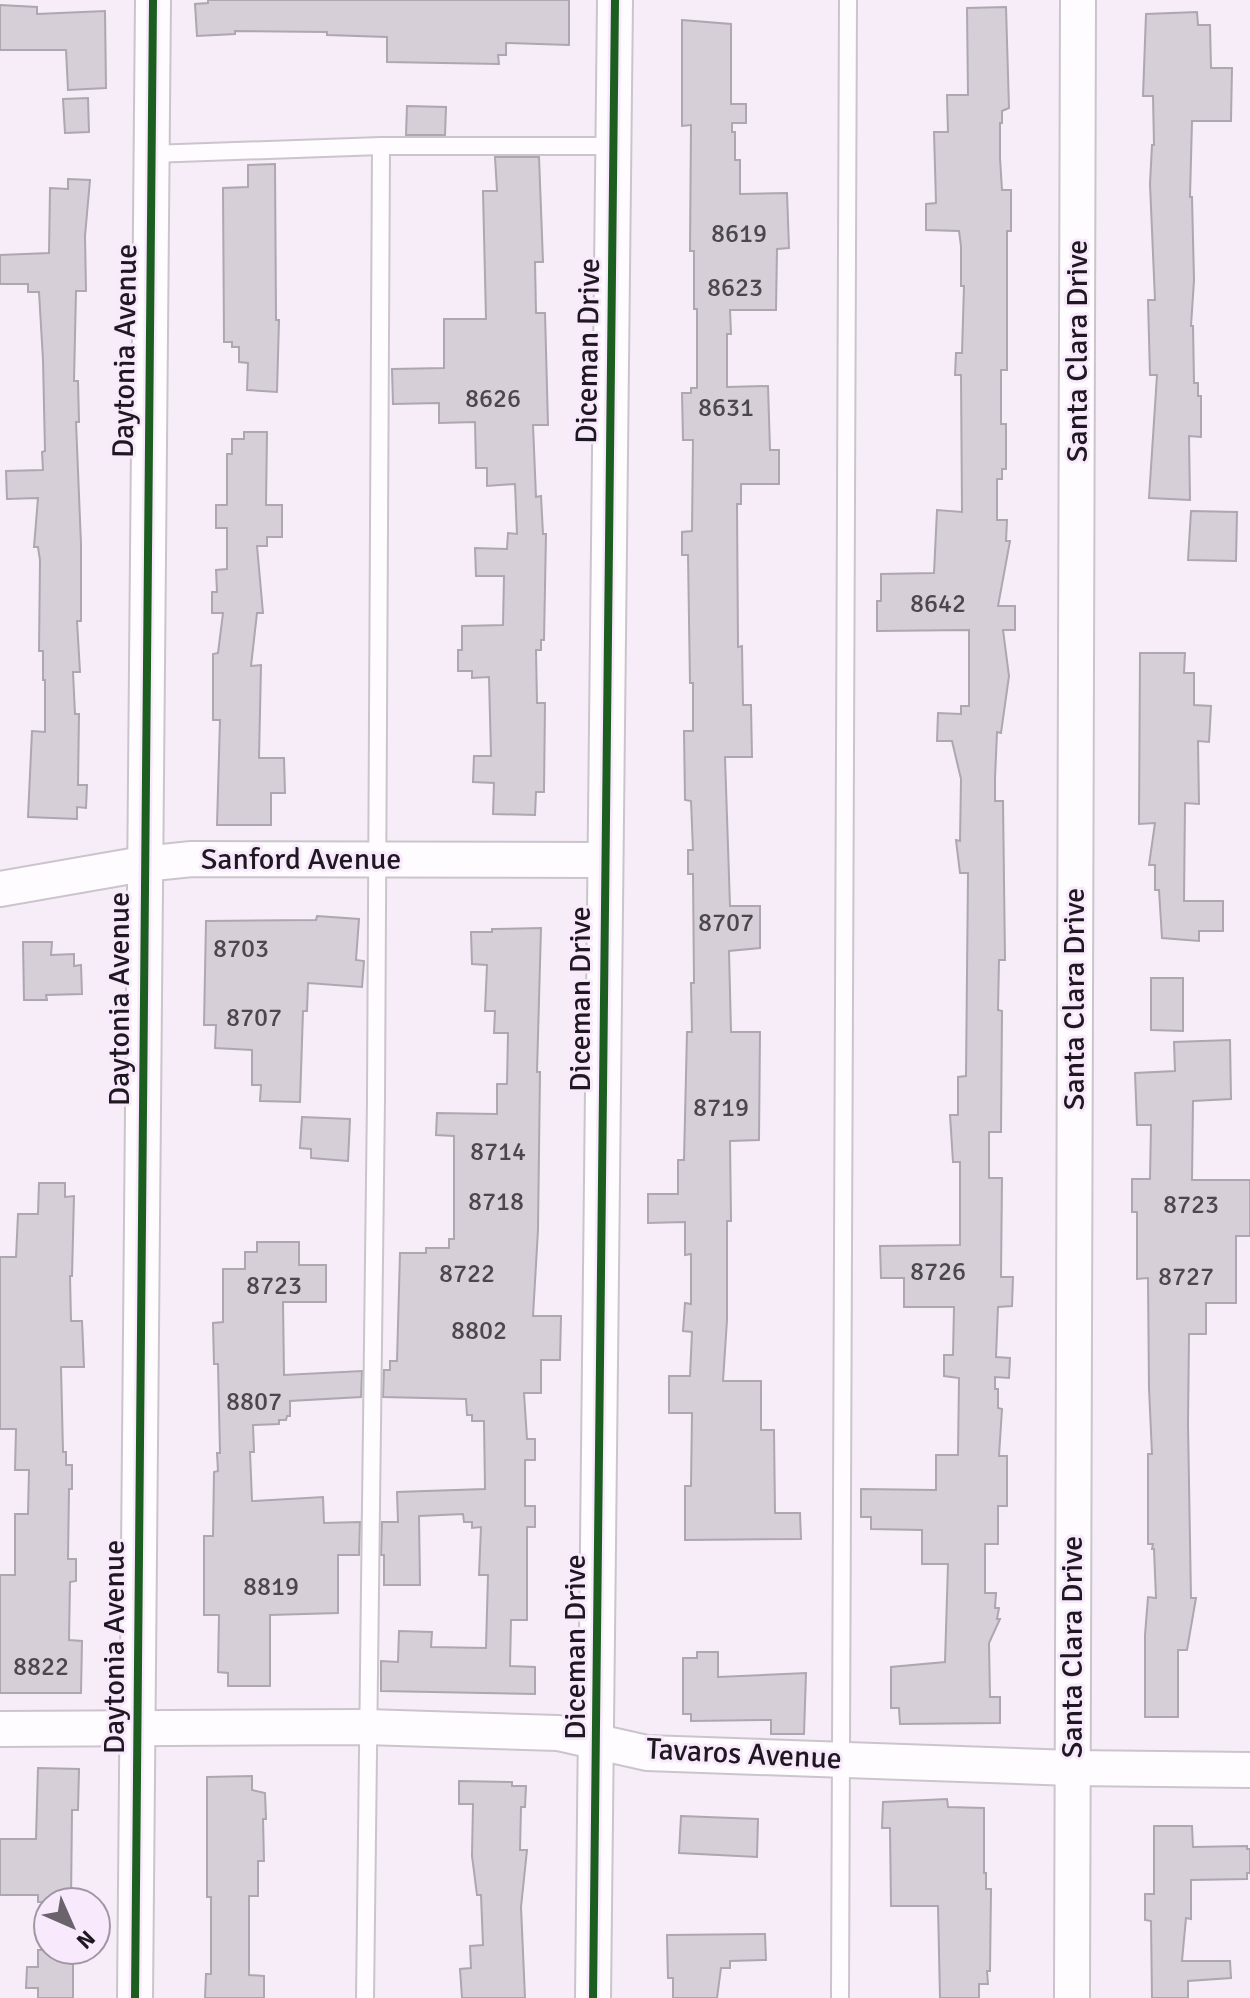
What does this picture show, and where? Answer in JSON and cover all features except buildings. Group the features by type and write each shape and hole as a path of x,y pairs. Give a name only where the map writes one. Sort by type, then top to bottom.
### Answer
{"street":[{"name":"Daytonia Avenue","path":"135,1998 153,0"},
{"name":"Diceman Drive","path":"593,1998 616,146 615,0"},
{"name":"Santa Clara Drive","path":"1072,1998 1078,0"},
{"name":"Sanford Avenue","path":"0,889 143,864 192,859 605,860"},
{"name":"Tavaros Avenue","path":"0,1729 366,1727 558,1733 647,1753 1072,1768 1250,1770"}],"lane":[{"path":"840,1998 848,0"},
{"path":"365,1998 376,1098 381,146"},
{"path":"151,154 381,146 616,146"}],"cycle path":[{"path":"135,1998 153,0"},
{"path":"593,1998 615,0"}]}
